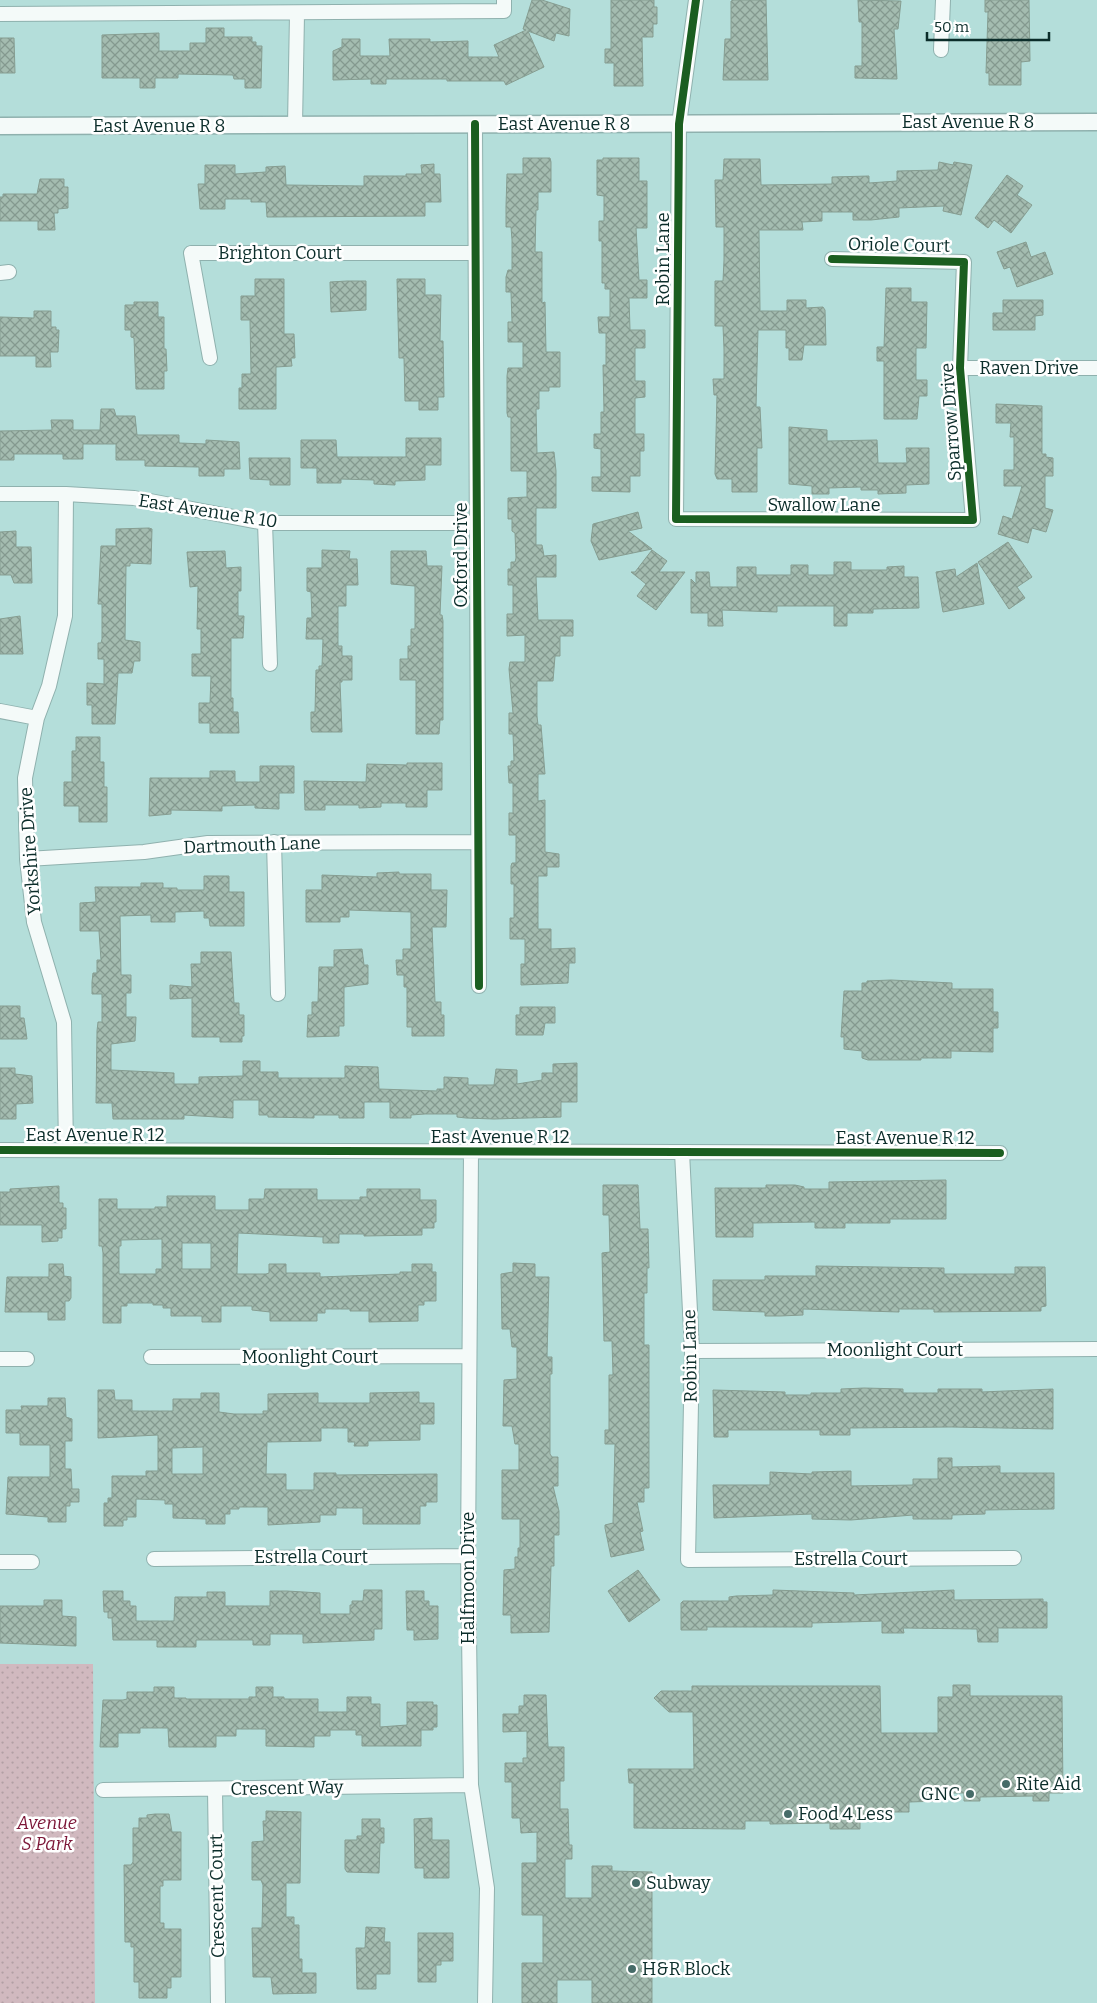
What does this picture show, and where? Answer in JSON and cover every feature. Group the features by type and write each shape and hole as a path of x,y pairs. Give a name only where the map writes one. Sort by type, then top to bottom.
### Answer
{"street":[{"name":"Robin Lane","path":"676,519 679,124 696,0"},
{"path":"941,50 943,0"},
{"path":"0,14 296,14 504,5"},
{"path":"295,125 296,14"},
{"name":"East Avenue R 8","path":"0,126 1097,122"},
{"name":"Oxford Drive","path":"475,124 475,523 479,986"},
{"name":"Brighton Court","path":"210,358 191,253 474,253"},
{"name":"Oriole Court","path":"832,259 964,262"},
{"name":"Sparrow Drive","path":"964,262 960,368 973,520"},
{"name":"Raven Drive","path":"960,368 1097,368"},
{"name":"East Avenue R 10","path":"0,494 66,494 134,498 265,523 475,523"},
{"name":"Yorkshire Drive","path":"66,494 65,616 49,686 37,718 25,778 27,859 34,922 64,1022 66,1149"},
{"name":"Swallow Lane","path":"676,519 973,520"},
{"path":"265,523 270,664"},
{"path":"0,711 37,718"},
{"path":"274,842 278,994"},
{"name":"Dartmouth Lane","path":"27,859 144,852 208,843 478,842"},
{"name":"East Avenue R 12","path":"0,1150 1000,1153"},
{"name":"Halfmoon Drive","path":"470,1152 468,1556 470,1785 487,1888 485,2003"},
{"name":"Robin Lane","path":"682,1152 692,1351 688,1560"},
{"name":"Moonlight Court","path":"692,1351 1097,1349"},
{"name":"Moonlight Court","path":"151,1357 469,1356"},
{"path":"0,1359 28,1359"},
{"name":"Estrella Court","path":"154,1558 468,1556"},
{"name":"Estrella Court","path":"688,1560 1014,1558"},
{"path":"0,1562 32,1562"},
{"name":"Crescent Way","path":"103,1790 215,1790 470,1785"},
{"name":"Crescent Court","path":"215,1790 218,2003"}],"green space":[{"name":"Avenue S Park","path":"0,1664 93,1664 95,2003 0,2003"}],"building":[{"path":"532,0 542,0 570,9 569,36 556,33 554,41 528,31 544,67 506,85 504,81 447,81 447,79 386,79 386,84 371,84 371,79 333,80 333,51 342,47 342,39 360,39 360,56 390,56 389,39 430,39 430,42 468,41 468,57 499,57 494,45 526,30 523,29"},
{"path":"611,0 654,0 654,7 657,7 657,24 653,24 653,37 642,37 643,86 614,86 614,63 605,63 605,49 611,49"},
{"path":"766,0 768,80 723,80 725,39 731,39 731,1"},
{"path":"858,0 901,1 898,29 894,29 897,79 855,78 855,66 862,66 862,22 859,22"},
{"path":"985,0 1029,0 1030,61 1021,62 1021,85 989,85 989,73 986,73 988,12 985,12"},
{"path":"206,28 224,28 224,37 252,37 252,42 256,42 256,46 262,46 261,88 245,88 245,79 234,79 233,75 178,74 178,78 155,78 155,88 140,88 140,78 102,78 102,35 159,33 159,51 190,51 190,43 206,43"},
{"path":"0,38 14,38 15,73 0,73"},
{"path":"523,158 550,158 551,162 551,192 538,192 535,252 542,252 542,303 545,302 546,352 560,352 560,387 549,387 549,391 539,391 539,409 536,409 537,453 554,452 556,471 556,508 536,508 536,545 542,545 544,556 556,555 556,577 536,577 538,620 573,620 573,636 560,636 560,656 555,656 553,681 537,681 537,716 538,725 541,725 545,774 538,774 538,801 545,800 545,852 559,854 559,867 547,867 547,876 538,876 538,929 551,929 551,949 575,948 575,963 569,963 568,983 521,985 521,964 525,964 525,939 510,939 510,918 514,918 514,884 511,884 511,866 512,863 516,863 516,835 509,835 509,813 513,813 513,783 509,783 508,766 511,766 511,761 514,761 513,734 509,734 509,713 513,713 509,669 510,662 525,662 525,635 507,636 507,614 513,614 513,585 508,585 508,569 511,569 511,562 515,562 516,558 515,533 512,531 512,519 508,519 508,498 527,497 527,471 511,471 511,417 508,417 507,413 507,376 508,368 523,368 523,342 508,342 508,322 512,322 511,292 506,292 506,277 508,270 512,270 512,240 511,227 506,227 506,206 507,174 523,174"},
{"path":"603,158 639,158 639,181 647,181 647,228 636,228 639,280 647,280 647,298 629,298 630,330 645,330 645,348 635,348 635,381 645,381 645,397 635,398 635,434 644,434 644,451 640,451 640,476 630,476 630,492 592,491 592,477 601,477 601,449 594,448 594,434 601,434 601,412 604,412 603,365 606,365 606,333 599,333 598,317 610,317 610,289 605,289 605,283 602,283 602,241 599,241 599,221 604,221 604,196 597,195 597,160 603,160"},
{"path":"724,159 760,159 761,185 832,184 832,177 869,176 869,183 897,181 897,171 938,170 939,162 953,165 954,162 972,165 961,215 943,211 944,206 899,208 899,217 871,220 853,220 853,212 822,212 822,221 802,222 803,230 759,230 760,311 787,311 787,300 806,300 806,308 823,307 825,310 826,345 804,345 802,360 789,360 789,348 786,348 786,330 758,330 756,407 760,407 762,448 757,448 757,492 732,492 732,479 717,479 715,474 717,395 714,395 713,379 724,379 724,349 723,326 715,326 715,281 723,281 724,227 716,227 715,180 723,180"},
{"path":"434,164 434,174 440,174 441,202 425,202 425,216 267,217 266,202 251,202 251,199 225,199 225,209 200,209 198,184 205,184 205,165 235,165 235,174 266,172 266,167 285,166 286,185 364,186 364,176 422,174 421,165"},
{"path":"1007,175 1023,186 1017,195 1032,205 1011,233 994,220 988,228 975,218"},
{"path":"40,179 64,179 64,187 68,187 68,208 58,209 58,213 54,213 55,230 38,230 38,221 0,221 0,197 3,197 3,194 37,194"},
{"path":"1026,242 1031,257 1045,252 1053,274 1017,287 1010,267 1004,269 997,252"},
{"path":"255,279 284,279 284,334 294,334 295,358 291,358 292,366 276,367 276,409 239,409 239,388 242,388 242,374 251,374 250,320 241,320 241,296 255,296"},
{"path":"397,279 425,279 425,295 441,295 440,341 443,341 444,397 438,397 438,410 419,410 419,401 405,401 404,358 399,358"},
{"path":"366,281 366,310 331,312 330,282"},
{"path":"886,288 911,288 911,302 927,302 926,348 916,348 916,380 927,380 927,396 919,396 917,419 884,419 884,361 877,361 877,347 884,347"},
{"path":"1003,300 1043,300 1043,315 1035,316 1035,330 993,330 993,313 1003,313"},
{"path":"134,302 158,302 158,317 164,317 164,349 166,349 167,371 164,371 164,389 136,389 134,338 131,337 131,330 125,330 125,305 134,305"},
{"path":"34,311 51,311 51,327 56,327 56,330 59,330 58,352 50,352 51,367 36,367 36,356 0,356 0,317 34,318"},
{"path":"996,404 1042,406 1042,454 1053,458 1053,476 1045,476 1045,508 1053,510 1046,532 1032,528 1028,543 998,534 1003,516 1012,519 1022,486 1004,486 1004,470 1014,470 1014,437 1010,437 1011,423 996,423"},
{"path":"101,409 114,409 116,416 135,416 137,435 179,435 179,443 206,444 206,440 239,442 240,469 224,469 224,476 199,476 199,467 145,466 145,460 116,460 116,444 83,444 83,459 63,459 63,454 14,454 14,460 0,460 0,431 52,430 51,420 73,420 73,430 100,430"},
{"path":"789,427 827,430 827,441 877,440 878,463 907,463 906,448 929,448 929,484 906,485 906,493 878,494 878,490 861,490 861,487 829,488 829,494 812,494 812,486 789,484"},
{"path":"406,438 441,438 441,465 425,465 425,480 395,481 395,485 374,484 374,480 341,479 341,483 317,483 317,468 301,468 301,440 336,440 337,457 406,457"},
{"path":"249,458 290,458 290,485 270,485 270,480 250,479"},
{"path":"638,512 642,528 628,531 652,549 599,560 591,541 593,524"},
{"path":"116,529 152,529 151,564 130,563 130,566 126,566 125,640 140,642 140,661 134,661 132,673 118,673 115,724 92,724 92,705 87,705 87,683 104,684 104,659 98,659 98,643 101,643 102,639 102,604 98,604 101,546 116,546"},
{"path":"16,531 16,547 31,547 32,583 14,583 11,575 0,575 0,532"},
{"path":"1008,542 1032,577 1017,587 1025,598 1009,609 978,562"},
{"path":"322,550 350,551 349,559 357,559 358,585 346,585 346,606 338,606 338,646 342,646 342,656 352,656 352,680 342,680 340,682 342,732 312,732 311,730 311,712 315,712 316,670 319,670 319,666 322,666 323,639 306,639 307,618 312,618 311,592 307,591 307,568 322,568"},
{"path":"652,550 667,561 659,572 685,572 656,610 637,596 646,584 631,572 635,572"},
{"path":"225,551 226,568 241,567 241,591 238,591 238,616 244,616 243,638 231,638 231,698 233,698 233,712 238,712 239,733 210,733 210,723 199,723 199,703 210,703 211,676 192,676 192,654 201,654 201,629 197,629 198,586 190,587 187,552"},
{"path":"391,551 426,551 427,566 442,566 440,615 442,615 443,621 443,720 440,720 439,734 416,734 416,680 400,680 400,659 408,659 408,646 411,646 411,629 415,629 415,586 391,584"},
{"path":"834,562 851,562 851,570 887,570 887,567 904,566 904,577 918,577 919,608 873,609 873,613 847,613 847,626 834,626 834,606 777,606 777,612 722,610 723,626 708,626 708,613 691,613 691,579 696,584 696,572 709,572 710,587 737,587 737,567 756,567 756,575 791,575 791,565 808,565 808,575 834,575"},
{"path":"977,563 984,604 943,612 936,572 955,569 956,577"},
{"path":"20,616 23,654 0,654 0,619"},
{"path":"76,737 100,737 100,762 104,762 104,787 107,787 107,822 79,822 79,806 64,806 64,782 72,782 72,751 76,751"},
{"path":"407,763 442,763 442,790 427,790 427,807 406,807 406,803 381,803 381,807 359,808 359,805 325,805 325,810 305,810 304,781 366,782 367,764 407,765"},
{"path":"260,766 294,766 294,793 279,793 279,809 255,808 255,805 222,806 222,811 171,810 171,814 149,816 150,778 210,778 210,771 235,771 235,782 260,782"},
{"path":"399,872 399,874 431,874 431,890 447,890 446,927 432,927 435,1002 441,1002 441,1015 444,1015 444,1036 412,1036 412,1027 407,1027 407,987 404,987 404,975 397,975 396,960 403,960 403,949 411,949 411,912 349,910 349,917 340,917 340,922 306,922 306,890 322,890 322,875 377,877 377,873"},
{"path":"204,876 229,876 229,892 244,892 244,926 210,926 209,918 204,918 204,911 175,912 175,922 151,922 151,915 120,916 121,975 131,975 131,993 126,993 126,1017 136,1017 135,1041 111,1044 111,1070 174,1073 174,1084 199,1084 199,1077 243,1076 243,1061 260,1061 260,1072 278,1072 278,1078 345,1078 345,1066 378,1067 379,1089 437,1091 437,1089 444,1089 444,1077 468,1078 468,1085 494,1085 496,1069 517,1070 517,1084 542,1080 542,1073 553,1073 553,1064 577,1063 577,1102 561,1102 561,1117 494,1119 457,1117 457,1114 425,1114 411,1115 411,1118 390,1118 390,1102 364,1102 364,1118 314,1115 314,1118 268,1117 268,1115 259,1115 259,1100 233,1100 233,1118 184,1115 184,1119 113,1119 112,1103 96,1103 97,1031 98,1022 102,1022 102,994 92,994 92,982 93,973 97,973 97,960 101,960 99,931 80,931 80,903 96,902 95,887 141,887 141,883 163,883 163,888 204,890"},
{"path":"362,949 364,965 368,965 368,984 344,987 344,1026 339,1026 339,1036 307,1037 308,1015 312,1015 312,1002 318,1002 319,967 334,967 334,950"},
{"path":"201,952 231,952 234,1003 239,1003 239,1015 244,1015 244,1036 242,1036 242,1042 220,1042 220,1037 192,1037 192,998 170,999 170,985 192,987 191,964 201,964"},
{"path":"891,980 952,983 952,989 993,989 993,1012 998,1012 998,1028 993,1028 993,1052 951,1051 951,1058 868,1060 862,1058 862,1051 844,1049 844,1037 841,1037 844,991 862,991 862,983 867,983 867,981"},
{"path":"0,1006 20,1006 20,1018 24,1018 27,1039 0,1039"},
{"path":"520,1007 555,1007 555,1023 545,1023 543,1035 516,1035 516,1015 520,1015"},
{"path":"0,1068 15,1068 15,1074 32,1076 33,1103 16,1104 16,1119 0,1119"},
{"path":"946,1180 946,1219 890,1219 890,1223 845,1223 845,1228 815,1228 815,1222 753,1223 753,1237 716,1237 715,1188 766,1188 766,1185 795,1185 804,1187 804,1189 829,1189 829,1182"},
{"path":"603,1185 638,1185 640,1229 648,1229 649,1268 647,1268 647,1293 644,1293 644,1345 649,1345 649,1488 644,1488 644,1502 637,1502 643,1531 640,1532 644,1550 611,1557 605,1525 613,1523 615,1444 605,1444 605,1430 609,1430 609,1375 613,1375 612,1341 604,1341 602,1253 610,1252 609,1215 603,1215"},
{"path":"59,1186 59,1203 63,1203 63,1208 66,1208 66,1229 62,1229 62,1238 58,1238 58,1241 42,1242 42,1225 0,1225 0,1192 10,1192 10,1189"},
{"path":"265,1189 317,1189 317,1200 360,1200 360,1197 367,1197 367,1189 420,1189 420,1200 436,1200 436,1222 434,1222 434,1228 422,1228 422,1235 364,1236 364,1234 339,1234 339,1243 323,1243 323,1237 238,1233 237,1274 266,1274 269,1273 269,1264 286,1264 286,1273 320,1273 320,1277 400,1274 400,1272 412,1272 412,1264 432,1264 432,1272 436,1272 436,1301 424,1301 424,1305 418,1305 418,1321 369,1322 369,1311 325,1309 325,1313 317,1313 317,1321 270,1321 270,1312 252,1310 252,1306 221,1306 221,1322 202,1322 202,1316 171,1316 171,1308 163,1308 163,1305 127,1303 127,1306 121,1306 121,1323 103,1323 103,1253 102,1246 99,1246 99,1199 117,1199 117,1209 155,1209 155,1207 167,1207 167,1196 215,1196 215,1210 249,1210 249,1199 264,1199","holes":["162,1239 162,1269 156,1269 156,1274 119,1274 119,1246 121,1246 121,1240","182,1243 211,1243 211,1269 182,1269"]},
{"path":"513,1263 535,1264 535,1277 549,1277 547,1357 552,1357 552,1374 550,1374 550,1454 552,1457 558,1457 558,1486 553,1486 559,1511 559,1535 554,1535 554,1566 551,1566 549,1632 511,1633 511,1615 503,1615 504,1570 515,1569 515,1557 518,1557 518,1548 520,1548 520,1519 502,1519 502,1470 519,1470 519,1444 515,1444 512,1426 503,1426 504,1380 517,1379 517,1347 512,1347 510,1329 502,1329 501,1274 513,1272"},
{"path":"49,1264 63,1264 64,1276 71,1277 71,1298 69,1301 65,1301 65,1320 48,1320 48,1312 5,1312 7,1277 49,1277"},
{"path":"816,1266 944,1268 944,1274 1015,1274 1015,1267 1045,1267 1046,1306 1041,1307 1041,1311 934,1312 934,1309 899,1309 899,1312 803,1309 803,1315 780,1316 765,1316 765,1312 713,1310 713,1280 765,1280 765,1276 816,1276"},
{"path":"841,1389 903,1389 903,1393 938,1393 938,1389 982,1389 982,1392 1053,1389 1053,1429 850,1428 850,1435 820,1435 820,1430 728,1430 728,1437 714,1437 713,1390 785,1392 785,1395 811,1395 811,1393 841,1393"},
{"path":"98,1390 114,1390 115,1400 132,1400 132,1411 173,1411 173,1399 201,1399 201,1393 219,1393 219,1412 234,1414 263,1414 263,1411 268,1411 268,1394 318,1393 318,1403 370,1403 370,1393 419,1392 419,1403 434,1403 434,1424 420,1424 420,1440 368,1441 368,1446 354,1446 355,1442 348,1442 348,1428 321,1428 321,1441 267,1442 266,1474 286,1474 286,1490 314,1490 314,1473 336,1473 336,1475 437,1474 437,1502 426,1502 426,1506 420,1506 420,1524 363,1524 363,1508 336,1508 336,1515 320,1515 320,1522 268,1525 268,1507 239,1507 239,1509 230,1509 230,1514 225,1514 225,1524 206,1524 206,1519 173,1518 173,1504 165,1504 165,1500 136,1499 136,1517 127,1517 127,1520 123,1520 123,1526 104,1526 104,1503 108,1503 108,1498 112,1498 112,1476 146,1476 146,1471 158,1471 158,1435 98,1438","holes":["203,1447 203,1474 172,1474 172,1448"]},
{"path":"48,1398 65,1398 66,1417 72,1419 72,1441 65,1441 65,1469 71,1469 72,1489 79,1489 79,1502 70,1502 70,1506 66,1506 66,1522 48,1522 48,1517 6,1514 8,1477 50,1477 50,1445 20,1445 20,1433 6,1433 6,1410 22,1410 21,1406 48,1406"},
{"path":"938,1458 952,1458 952,1467 1000,1466 1000,1473 1054,1473 1054,1509 985,1510 985,1514 952,1515 952,1519 913,1519 913,1515 851,1520 812,1519 812,1514 714,1518 713,1485 770,1485 770,1472 812,1474 812,1472 851,1471 851,1486 913,1485 913,1479 938,1479"},
{"path":"638,1570 660,1600 629,1622 608,1591"},
{"path":"364,1590 382,1590 382,1629 374,1629 374,1640 303,1643 303,1634 270,1634 270,1645 253,1645 253,1640 196,1640 196,1647 157,1647 157,1640 113,1640 112,1618 108,1618 108,1612 104,1612 103,1591 123,1591 123,1601 130,1601 130,1606 136,1606 136,1621 174,1621 175,1597 207,1597 207,1592 225,1592 225,1606 270,1606 270,1591 320,1593 320,1614 350,1614 352,1601 363,1601"},
{"path":"773,1590 854,1593 854,1595 954,1590 954,1600 1043,1599 1043,1602 1047,1602 1047,1628 998,1628 998,1642 978,1642 977,1629 903,1628 904,1633 882,1633 882,1621 812,1623 812,1627 707,1627 707,1630 681,1630 681,1603 683,1601 729,1601 729,1597 736,1596 773,1595"},
{"path":"406,1591 424,1591 424,1601 429,1601 429,1606 438,1606 438,1639 414,1640 414,1630 407,1630"},
{"path":"44,1600 62,1600 62,1616 76,1617 76,1646 0,1643 0,1606 44,1606"},
{"path":"953,1685 970,1685 970,1696 1062,1696 1063,1793 1049,1793 1049,1801 1033,1801 1033,1796 980,1797 980,1801 964,1801 964,1793 939,1793 939,1801 909,1802 909,1812 880,1812 880,1820 860,1820 860,1829 830,1829 830,1823 770,1824 770,1821 745,1821 745,1829 634,1828 634,1783 629,1783 628,1769 694,1769 693,1712 669,1712 654,1698 661,1691 692,1691 692,1686 880,1686 881,1733 938,1733 938,1697 953,1697"},
{"path":"154,1687 174,1687 174,1698 249,1699 249,1697 256,1697 256,1687 273,1687 273,1697 284,1697 284,1699 318,1699 318,1712 347,1712 347,1697 371,1697 371,1704 380,1704 380,1727 407,1725 407,1702 433,1702 433,1705 437,1705 437,1727 433,1727 433,1730 421,1730 421,1746 362,1746 362,1735 356,1735 356,1730 330,1730 330,1736 314,1736 314,1747 266,1746 266,1729 236,1729 236,1736 216,1736 216,1747 169,1747 168,1728 140,1728 140,1733 118,1733 118,1747 100,1747 103,1700 127,1699 127,1692 154,1692"},
{"path":"524,1695 546,1695 548,1747 564,1747 564,1781 560,1781 560,1809 568,1809 569,1845 572,1845 572,1859 565,1859 565,1898 592,1898 592,1866 612,1866 612,1871 652,1872 652,2003 592,2003 592,1980 557,1980 557,2003 522,2003 522,1963 543,1963 543,1915 522,1915 522,1863 537,1863 537,1832 521,1833 520,1818 512,1818 512,1782 505,1782 505,1763 523,1763 523,1758 527,1758 527,1731 503,1732 503,1714 519,1714 519,1706 524,1706"},
{"path":"266,1811 301,1812 300,1883 286,1883 286,1917 294,1917 294,1925 299,1925 299,1959 302,1959 302,1973 316,1973 316,1993 273,1994 271,1977 253,1977 252,1928 262,1928 263,1885 261,1880 252,1880 252,1842 264,1841 263,1821 266,1821"},
{"path":"169,1814 172,1832 181,1832 181,1880 163,1880 163,1886 160,1886 160,1923 164,1923 164,1929 181,1929 181,1977 171,1977 171,1988 167,1988 167,1998 139,1998 139,1982 134,1982 134,1947 131,1947 131,1942 125,1942 124,1865 131,1865 133,1862 133,1828 139,1828 139,1818 147,1818 147,1815"},
{"path":"432,1818 432,1840 449,1840 449,1878 424,1878 424,1868 415,1868 414,1819"},
{"path":"362,1819 380,1819 380,1828 384,1828 384,1843 380,1843 379,1873 347,1872 345,1869 345,1840 357,1840 357,1836 362,1836"},
{"path":"366,1927 385,1928 384,1942 390,1942 390,1974 376,1974 376,1989 357,1989 356,1948 365,1948"},
{"path":"418,1933 453,1933 453,1961 441,1961 441,1965 436,1965 436,1982 418,1982"}],"cycle path":[{"path":"696,0 679,124 676,519 973,520 960,368 964,262 832,259"},
{"path":"475,124 479,986"},
{"path":"0,1150 1000,1153"}],"place":[{"name":"Rite Aid","path":"1006,1784"},
{"name":"GNC","path":"970,1794"},
{"name":"Food 4 Less","path":"788,1814"},
{"name":"Subway","path":"636,1883"},
{"name":"H&R Block","path":"632,1969"}]}
